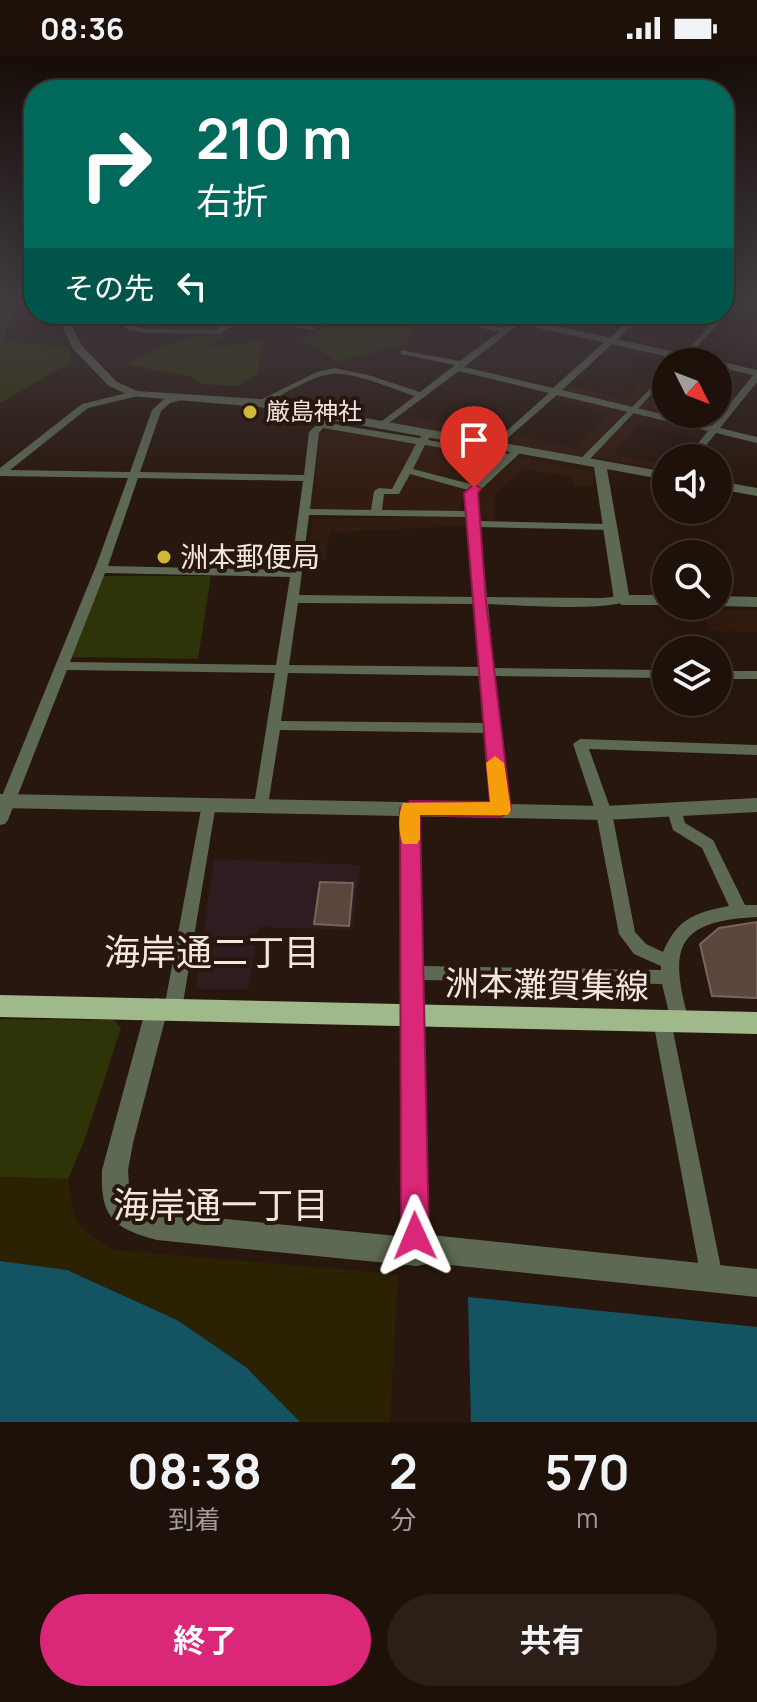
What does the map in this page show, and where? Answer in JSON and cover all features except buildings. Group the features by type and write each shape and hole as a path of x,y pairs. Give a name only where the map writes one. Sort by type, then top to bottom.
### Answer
{"main road":[{"name":"洲本灘賀集線","path":"0,1006 757,1023"}],"street":[{"path":"94,365 113,384 135,394"},
{"path":"454,365 757,440"},
{"path":"495,446 585,365"},
{"path":"381,426 459,366"},
{"path":"702,444 757,374 732,368"},
{"path":"259,403 320,374 334,371 365,377 421,395"},
{"path":"593,461 652,389"},
{"path":"0,473 85,406 135,394 259,403 424,440 516,454 593,461 652,473"},
{"path":"179,398 167,401 157,410 101,569 2,807 209,804 604,813 757,805"},
{"path":"326,420 381,426 495,446 516,454"},
{"path":"261,805 297,574 314,432 326,420"},
{"path":"376,513 379,491 395,492 424,440"},
{"path":"501,810 471,493 516,454"},
{"path":"593,461 610,527 622,600"},
{"path":"406,470 474,488"},
{"path":"0,473 309,478"},
{"path":"732,488 757,492"},
{"path":"304,512 376,513 610,527"},
{"path":"101,569 297,574"},
{"path":"293,599 652,600"},
{"path":"732,601 757,602"},
{"path":"63,666 652,674"},
{"path":"732,675 757,675"},
{"path":"274,725 491,728"},
{"path":"669,969 635,948 627,934 604,813 580,744 757,750"},
{"path":"209,804 165,1008 153,1033 115,1159 112,1182 117,1205 131,1219 157,1226 417,1252 431,1249 757,1283"},
{"path":"410,808 414,1016 411,1077 417,1252"},
{"path":"675,810 678,826 697,834 714,854 749,911 697,920 686,925 679,933 669,969 671,1021 712,1278"},
{"path":"412,973 669,969"}],"shaded area":[{"path":"652,370 652,384 582,457 502,442 511,435 575,448 608,414 550,398 570,385 624,399"},
{"path":"652,391 652,413 635,409"},
{"path":"634,411 652,416 652,428 710,430 702,441 639,425 614,454 652,462 652,468 593,457"},
{"path":"402,416 499,434 493,442 392,424"},
{"path":"334,425 510,456 468,486 459,511 308,510 320,434"},
{"path":"520,457 594,472 593,487 575,486 571,477 524,469 495,493 494,521 478,520 480,488"},
{"path":"465,517 469,526 330,532 325,559 307,560 313,519"},
{"path":"732,610 757,610 757,632 710,631 705,620 732,620"},
{"path":"214,859 360,865 352,930 259,927 248,989 196,989"}],"green space":[{"path":"0,365 66,365 0,403"},
{"path":"127,365 259,365 258,373 237,386 201,384 190,376"},
{"path":"103,576 211,576 198,659 67,657"},
{"path":"0,1019 114,1020 121,1028 86,1136 68,1179 0,1177"}],"sand":[{"path":"0,1177 68,1179 72,1206 79,1223 92,1236 115,1250 398,1274 390,1422 300,1422 247,1367 177,1320 67,1270 0,1261"}],"water":[{"path":"0,1261 67,1270 177,1320 246,1367 300,1422 0,1422"},
{"path":"468,1297 757,1327 757,1422 471,1422"}],"slow traffic":[{"path":"410,839 410,808 501,810 495,763"}],"place":[{"name":"厳島神社","path":"250,412"},
{"name":"洲本郵便局","path":"164,557"}],"district":[{"name":"海岸通二丁目","path":"212,952"},
{"name":"海岸通一丁目","path":"221,1205"}],"route":[{"path":"415,1236 410,808 501,810 479,601 471,493 474,488"}]}
